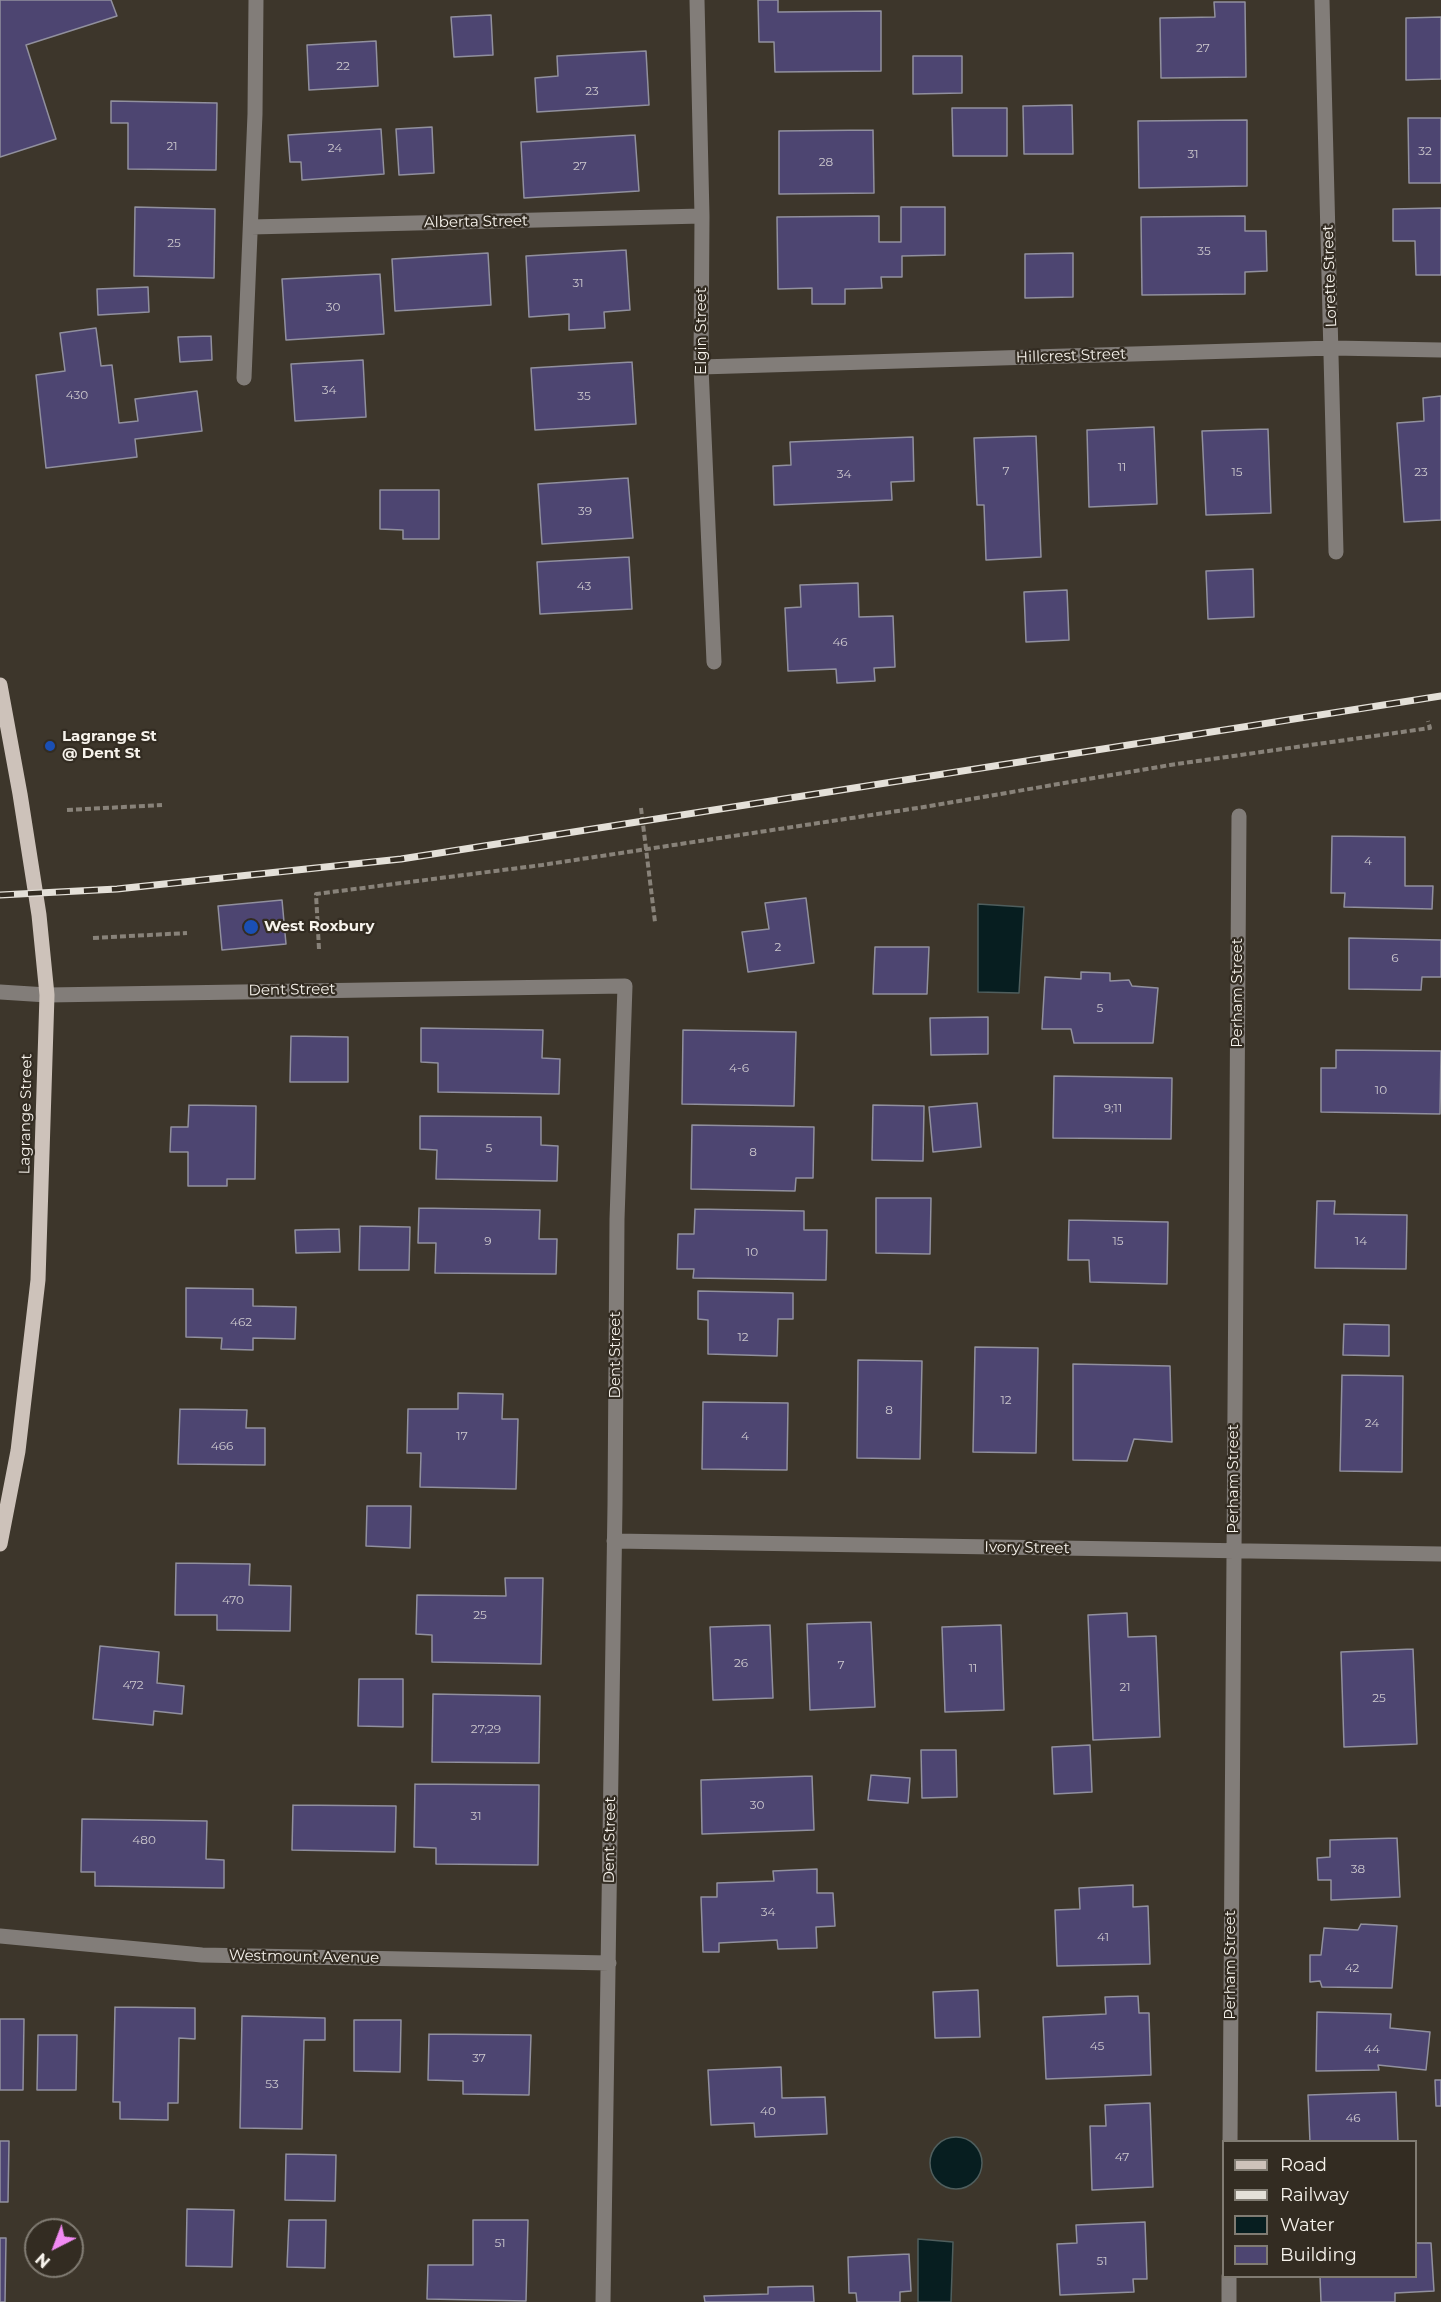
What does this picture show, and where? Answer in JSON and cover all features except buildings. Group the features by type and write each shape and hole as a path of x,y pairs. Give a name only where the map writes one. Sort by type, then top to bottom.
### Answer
{"main road":[{"name":"Lagrange Street","path":"0,685 30,860 47,995 38,1280 18,1451 0,1544"}],"street":[{"path":"244,378 251,227 256,0"},
{"name":"Elgin Street","path":"697,0 702,216 701,367 714,662"},
{"name":"Lorette Street","path":"1322,0 1336,552"},
{"name":"Alberta Street","path":"251,227 702,216"},
{"name":"Hillcrest Street","path":"701,367 1332,348 1441,350"},
{"name":"Perham Street","path":"1230,2140 1239,816"},
{"name":"Dent Street","path":"47,995 625,986 617,1220 603,2302"},
{"path":"0,992 47,995"},
{"name":"Ivory Street","path":"614,1541 1441,1554"},
{"name":"Westmount Avenue","path":"0,1936 202,1955 609,1963"},
{"path":"1228,2302 1229,2278"}],"path":[{"path":"319,949 316,894 645,850 924,807 1170,765 1430,728 1428,721"},
{"path":"67,810 162,805"},
{"path":"641,808 655,922"},
{"path":"93,938 187,933"}],"water":[{"path":"978,904 1024,907 1019,993 978,992"},
{"path":"956,2137 966,2139 974,2145 980,2153 982,2163 980,2173 974,2181 966,2187 956,2189 946,2187 938,2181 932,2173 930,2163 932,2153 938,2145 946,2139"},
{"path":"918,2239 953,2242 951,2302 918,2302"}],"railway":[{"path":"0,895 117,889 401,859 1441,696"}],"place":[{"name":"Lagrange St @ Dent St","path":"50,746"},
{"name":"West Roxbury","path":"251,927"}]}
